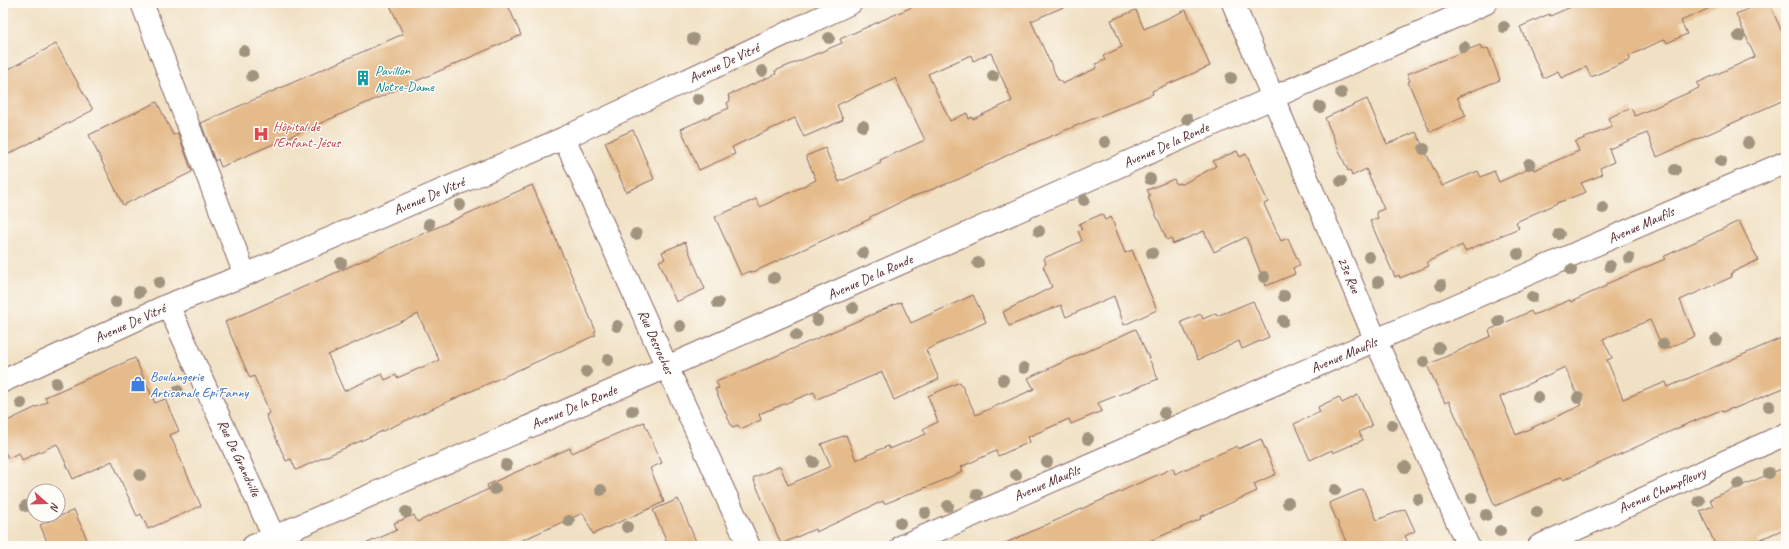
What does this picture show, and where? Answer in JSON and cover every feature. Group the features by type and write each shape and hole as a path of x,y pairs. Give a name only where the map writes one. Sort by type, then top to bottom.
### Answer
{"street":[{"path":"142,3 245,274"},
{"name":"Avenue De Vitré","path":"3,381 168,305 245,274 564,138 851,3"},
{"name":"23e Rue","path":"1233,3 1376,341 1468,546"},
{"name":"Avenue De la Ronde","path":"253,546 276,541 1486,3"},
{"name":"Rue Desroches","path":"564,138 749,546"},
{"name":"Avenue Maufils","path":"902,546 1786,162"},
{"name":"Rue De Grandville","path":"168,305 276,541"},
{"name":"Avenue Champfleury","path":"1539,546 1567,540 1786,434"}],"building":[{"name":"Pavillon Notre-Dame","path":"389,3 507,3 521,35 221,167 218,159 215,161 201,123 403,34"},
{"path":"921,3 1073,3 1031,21 1058,80 1060,80 1062,84 1097,68 1096,64 1105,60 1103,56 1122,47 1111,20 1136,10 1144,29 1186,10 1210,66 1152,91 1153,94 1020,149 959,179 907,199 870,217 870,219 751,273 750,271 741,275 715,217 756,199 760,207 816,180 806,156 825,148 839,182 881,163 880,160 925,140 895,78 837,105 843,120 804,137 795,118 732,147 735,154 699,170 681,129 729,108 727,103 730,101 728,95 776,74 775,71 842,43 840,39","holes":["991,53 1012,101 973,119 972,117 969,119 967,113 950,121 928,74 971,55 973,61"]},
{"path":"1580,3 1721,3 1681,21 1687,34 1667,43 1665,39 1629,56 1630,60 1591,77 1586,67 1561,78 1558,71 1543,78 1520,27 1549,14 1550,16"},
{"path":"1762,3 1769,3 1786,41 1786,99 1657,157 1647,133 1609,149 1614,162 1600,168 1602,175 1581,183 1586,192 1557,203 1516,222 1519,228 1465,251 1462,245 1427,262 1429,266 1400,278 1399,275 1395,277 1370,221 1378,218 1376,212 1384,209 1366,169 1352,176 1350,170 1348,171 1325,118 1367,99 1387,144 1416,132 1442,186 1478,171 1481,177 1494,171 1499,182 1533,167 1534,170 1579,151 1575,142 1612,127 1608,118 1631,108 1635,116 1699,88 1697,83 1755,57 1736,14"},
{"path":"56,44 93,110 3,157 3,72"},
{"path":"1480,45 1482,50 1488,48 1500,80 1457,97 1466,116 1430,132 1408,82 1410,81 1407,74"},
{"path":"157,102 173,135 178,133 192,172 123,205 89,135"},
{"path":"633,130 654,179 626,192 605,142"},
{"path":"1237,151 1240,157 1246,154 1268,202 1264,204 1281,241 1288,238 1300,265 1293,268 1295,274 1266,286 1246,237 1214,252 1204,231 1173,244 1171,238 1167,240 1148,197 1150,196 1147,190 1174,179 1176,184 1180,183 1181,185 1216,166 1213,161"},
{"path":"532,185 596,331 594,332 596,335 296,470 291,459 286,461 266,415 270,413 254,376 250,378 225,322","holes":["418,314 439,360 397,378 396,375 385,380 382,374 344,391 328,355"]},
{"path":"1102,214 1105,220 1111,217 1125,253 1132,250 1157,310 1124,325 1114,296 1066,317 1061,305 1009,326 1003,312 1052,287 1043,266 1046,264 1044,258 1082,241 1078,231 1082,229 1079,224"},
{"path":"1739,221 1758,260 1731,273 1732,277 1680,300 1695,336 1664,350 1650,320 1603,339 1612,358 1607,360 1623,399 1666,382 1668,387 1786,336 1786,387 1733,409 1722,412 1721,410 1563,480 1560,478 1495,506 1449,401 1445,403 1427,365 1491,336 1489,330 1531,311 1533,315 1570,300 1571,302 1606,286 1606,284 1665,259 1663,257","holes":["1565,367 1582,405 1516,435 1500,397"]},
{"path":"685,242 705,289 676,302 659,261 665,259 662,252"},
{"path":"973,295 986,322 926,350 939,379 894,400 882,372 817,399 814,392 759,414 761,420 740,429 738,425 732,427 715,389 719,388 716,382 901,302 911,323"},
{"path":"1253,301 1269,337 1242,349 1239,341 1198,360 1181,322 1201,314 1203,319 1216,313 1217,316"},
{"path":"1136,329 1158,379 1098,403 1102,411 1071,424 1069,419 1028,437 1030,442 998,456 996,451 961,467 963,471 937,483 884,504 883,501 816,532 815,529 781,544 753,478 780,466 788,485 831,466 821,444 846,435 856,460 888,446 890,449 926,434 923,429 938,422 928,396 960,382 976,415 1034,389 1028,378"},
{"path":"135,358 155,403 165,399 179,431 170,435 201,506 148,529 141,514 137,516 112,461 73,479 57,444 22,460 19,453 8,458 3,448 3,423 47,402 45,397"},
{"path":"1358,395 1372,426 1359,432 1363,440 1333,453 1332,450 1310,460 1294,424 1320,412 1318,407 1339,397 1342,403"},
{"path":"644,422 662,463 650,468 664,502 593,534 583,513 509,546 361,546 397,530 394,523 414,515 417,522 489,489 487,485 570,448 572,453"},
{"path":"1261,439 1276,474 1254,484 1257,491 1200,517 1201,519 1138,546 999,546 1173,468 1175,474 1237,446 1238,449"},
{"path":"1786,467 1786,528 1757,541 1759,546 1716,546 1700,511 1713,506 1710,499"},
{"path":"1363,489 1377,520 1405,509 1415,531 1405,536 1410,546 1348,546 1329,503"},
{"path":"678,499 698,546 669,546 653,510"},
{"path":"74,510 90,546 49,546 40,525 45,523 66,523 66,514"}],"place":[{"name":"Pavillon Notre-Dame","path":"363,78"},
{"name":"Hôpital de l'Enfant-Jésus","path":"261,134"},
{"name":"Boulangerie Artisanale Epi’Fanny","path":"138,384"}]}
